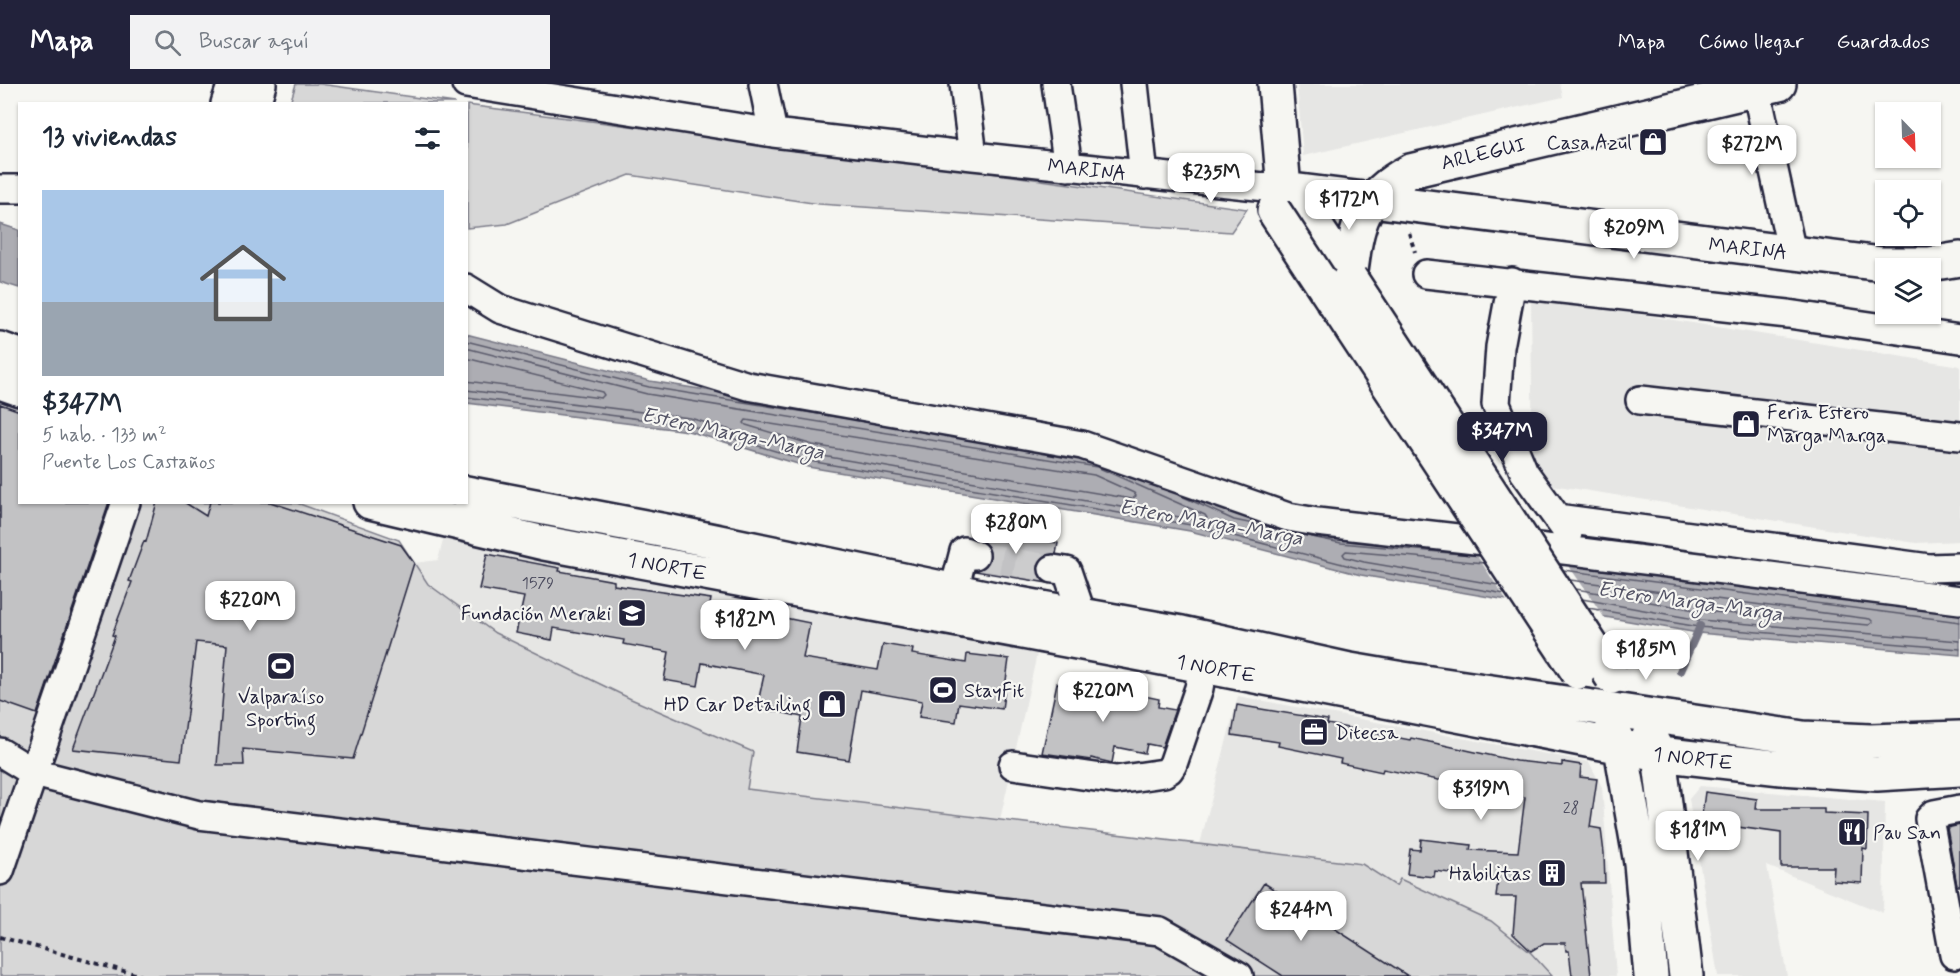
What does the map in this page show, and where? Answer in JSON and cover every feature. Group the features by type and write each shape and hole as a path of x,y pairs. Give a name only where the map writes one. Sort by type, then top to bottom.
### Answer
{"main road":[{"path":"229,102 235,84"},
{"path":"254,102 259,84"},
{"path":"1275,84 1279,200 1578,672 1622,748 1641,863 1651,976"},
{"name":"ARLEGUI","path":"1377,209 1393,180 1410,171 1764,86"},
{"path":"1279,200 1307,213 1637,714 1659,754 1686,976"},
{"name":"MARINA","path":"1279,200 1882,264 1929,264 1960,259"},
{"path":"1350,278 1355,235 1377,209"},
{"path":"0,349 18,355"},
{"path":"0,382 18,388"},
{"name":"1 NORTE","path":"468,493 1182,633 1350,670 1803,738 1870,741 1960,738"},
{"name":"1 NORTE","path":"378,504 544,543 1203,666 1622,748 1781,768 1877,774 1960,768"}],"street":[{"name":"MARINA","path":"466,84 609,96 773,133 1144,175 1279,200"},
{"path":"763,84 773,133"},
{"path":"964,84 973,156"},
{"path":"1056,84 1068,167"},
{"path":"1134,84 1144,175"},
{"path":"1764,86 1792,253"},
{"path":"0,189 18,189"},
{"path":"1426,274 1788,314 1960,339"},
{"path":"1512,282 1500,347 1496,404 1524,472 1581,552"},
{"path":"468,289 500,309 748,386 1082,445 1288,517 1960,600"},
{"path":"1640,400 1960,436"},
{"path":"0,871 125,504"},
{"path":"1557,518 1929,568 1960,567"},
{"path":"954,590 964,551 975,555"},
{"path":"1053,569 1067,571 1082,615"},
{"path":"1013,765 1116,780 1164,773 1173,764 1199,688 1203,666"},
{"path":"0,752 34,773 200,815 1160,931 1239,976"},
{"path":"1954,955 1929,819 1934,814 1960,809"}],"path":[{"path":"1377,209 1417,259 1426,274"},
{"path":"0,937 142,976"}],"shaded area":[{"path":"296,84 320,84 448,102 290,102"},
{"path":"1297,84 1560,84 1563,97 1303,156"},
{"path":"468,105 969,170 1247,209 1231,232 819,204 630,175 507,224 468,228"},
{"name":"Feria Estero Marga Marga","path":"1531,297 1960,366 1960,541 1916,543 1533,482"},
{"name":"Valparaíso Sporting","path":"0,395 18,402 18,504 300,504 399,540 428,584 495,633 631,699 753,752 747,789 1362,864 1396,886 1400,879 1491,921 1531,953 1552,976 0,976"},
{"path":"444,537 1037,654 1000,820 747,789 753,752 631,699 495,633 428,584 414,563 438,560"},
{"path":"1238,696 1589,762 1602,787 1616,976 1552,976 1531,953 1400,879 1396,886 1362,864 1200,844"},
{"path":"1700,786 1885,802 1883,913 1767,866 1787,976 1718,976 1689,799"}],"water":[{"path":"0,224 18,230 18,288 0,282"},
{"name":"Estero Marga-Marga","path":"468,335 650,381 1101,454 1237,514 1341,537 1960,609 1960,655 1698,633 1361,575 1190,531 808,467 688,431 468,403"}],"pier":[{"path":"1470,545 1560,553 1606,620 1508,603"}],"building":[{"path":"0,404 18,410 18,504 108,504 37,714 0,701"},
{"path":"156,504 187,504 206,516 209,504 276,504 401,545 414,563 353,759 243,749 244,765 217,765 227,645 196,642 181,760 73,749 115,636 112,635 132,582 129,581 144,541 146,542"},
{"path":"980,530 1058,543 1056,554 1047,555 1040,560 1038,566 1039,575 1048,583 975,571 985,567 990,560 991,553 987,545 978,539"},
{"path":"487,554 614,581 614,585 711,599 709,610 779,624 780,617 810,623 803,658 878,670 883,644 913,649 912,654 966,663 967,654 1009,659 1002,709 959,703 956,722 919,717 922,701 861,690 849,760 797,752 802,717 757,707 764,675 702,663 698,686 664,680 669,652 623,644 624,640 554,628 552,640 516,633 524,597 479,589"},
{"path":"1077,682 1159,699 1158,707 1175,710 1162,747 1147,744 1145,753 1115,747 1112,763 1091,758 1091,760 1042,753 1057,683 1076,687"},
{"path":"1237,705 1328,720 1327,724 1410,740 1411,738 1516,761 1562,766 1562,762 1581,765 1580,777 1597,779 1590,827 1601,829 1604,853 1605,883 1581,883 1591,976 1572,976 1569,951 1566,951 1565,943 1544,943 1531,951 1513,934 1516,897 1496,897 1498,879 1435,871 1434,877 1407,874 1410,849 1420,850 1421,839 1471,845 1470,850 1518,852 1525,797 1383,769 1382,772 1340,763 1341,759 1278,746 1279,742 1232,735"},
{"path":"1705,792 1757,799 1756,809 1824,809 1824,813 1868,815 1867,849 1863,848 1862,883 1833,881 1834,867 1781,867 1781,833 1701,822"},
{"path":"1960,825 1960,886 1957,886 1947,828"},
{"path":"1264,883 1408,976 1283,976 1227,940"}],"waterway":[{"path":"1680,671 1700,626"}],"tunnel":[{"path":"975,555 1053,569"}],"place":[{"name":"Casa Azul","path":"1653,142"},
{"name":"Feria Estero Marga Marga","path":"1746,424"},
{"name":"Fundación Meraki","path":"632,613"},
{"name":"Valparaíso Sporting","path":"281,666"},
{"name":"StayFit","path":"943,690"},
{"name":"HD Car Detailing","path":"832,704"},
{"name":"Ditecsa","path":"1314,732"},
{"name":"Pau San","path":"1852,832"},
{"name":"Habilitas","path":"1552,873"}]}
